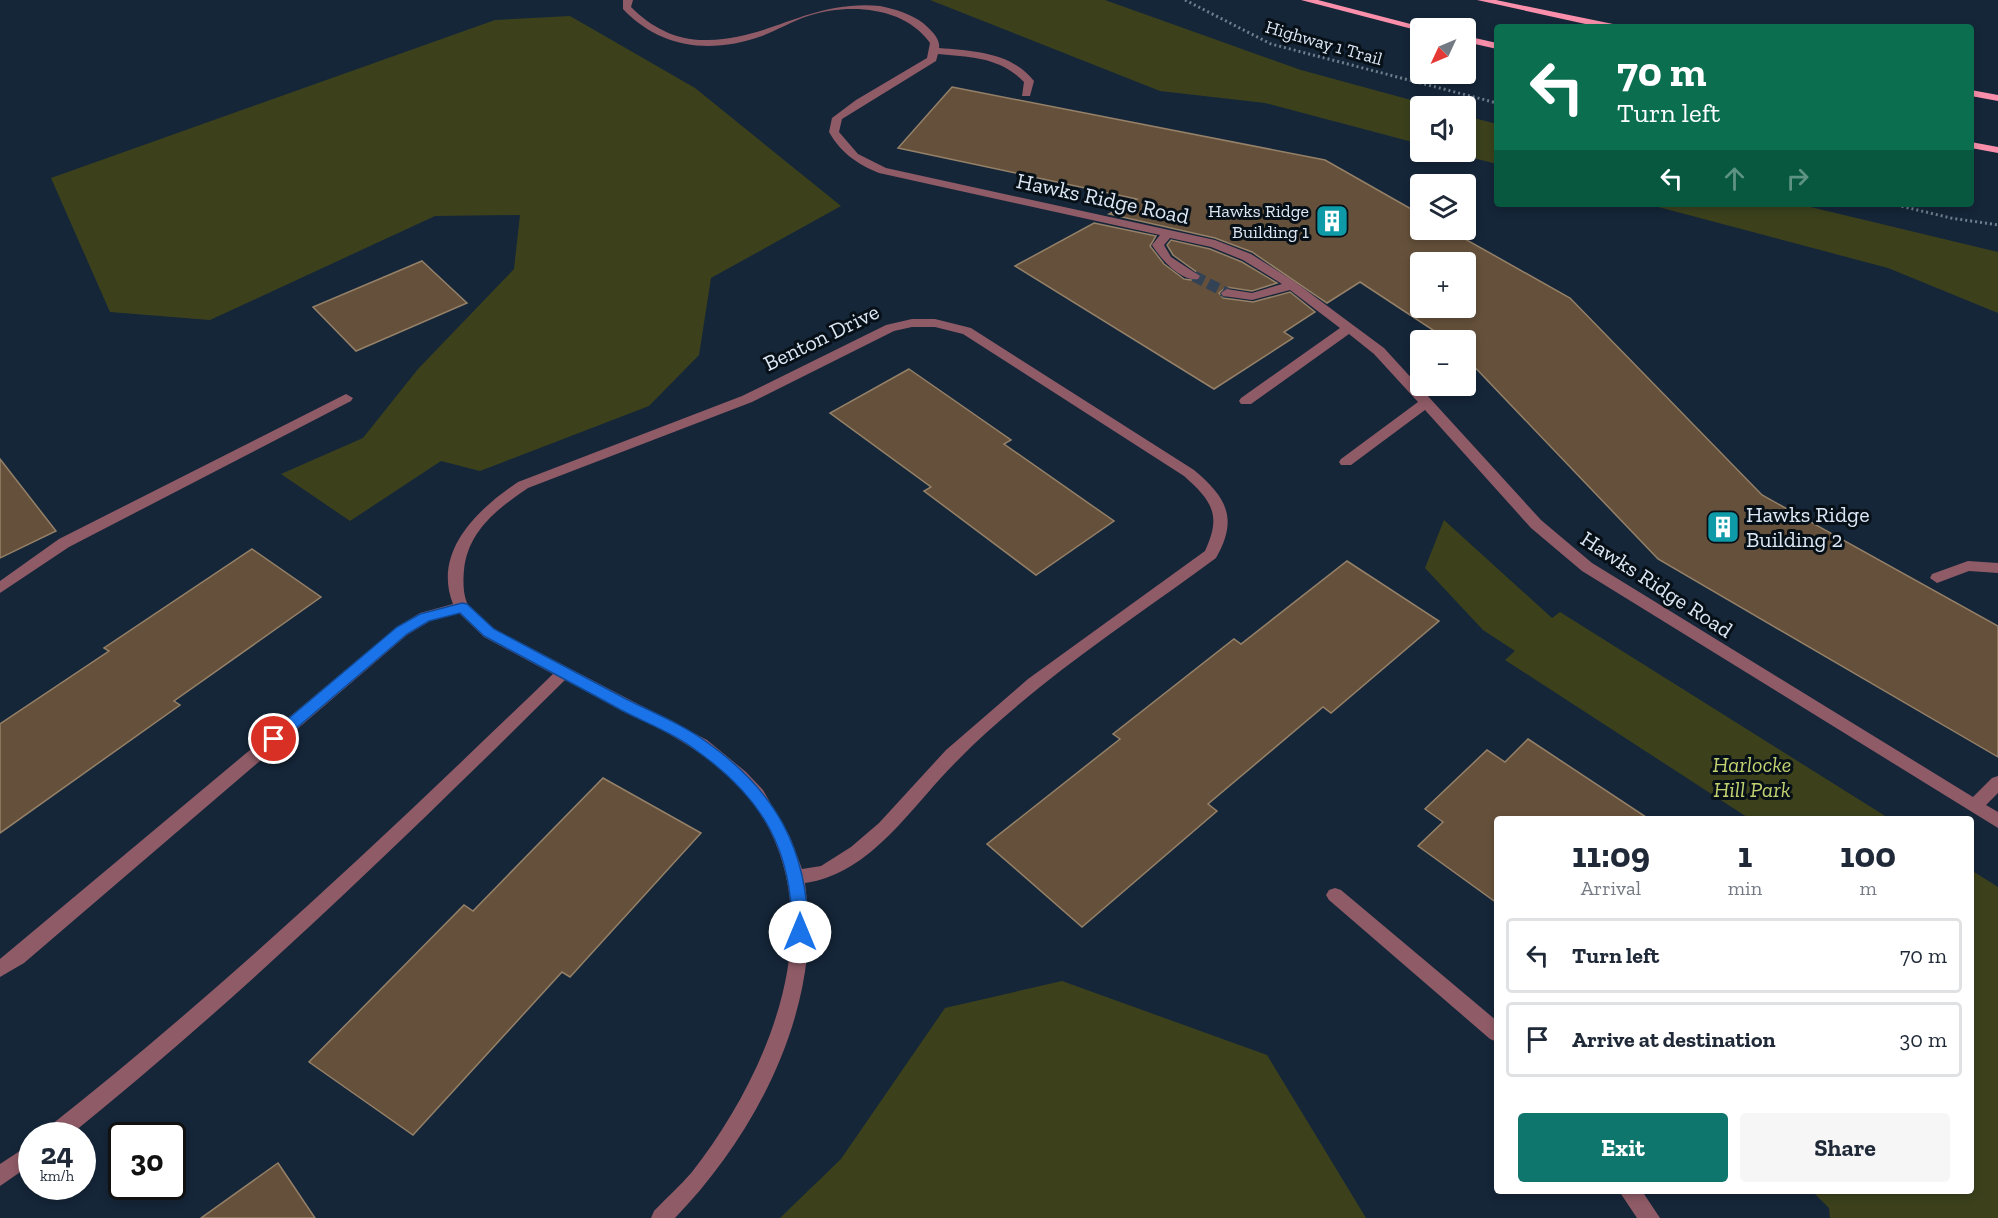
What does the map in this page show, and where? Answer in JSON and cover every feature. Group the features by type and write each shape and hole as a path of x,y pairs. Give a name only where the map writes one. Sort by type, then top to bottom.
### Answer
{"main road":[{"path":"1306,0 1410,25"},
{"path":"1482,0 1598,24"},
{"path":"1476,41 1494,45"},
{"path":"1974,94 1998,98"},
{"path":"1974,146 1998,150"}],"street":[{"path":"628,0 626,7 653,31 677,41 710,43 732,41 758,34 818,10 843,6 878,8 903,16 924,27 935,43 934,51 981,55 1002,60 1019,69 1029,81 1026,94"},
{"name":"Hawks Ridge Road","path":"934,51 932,59 909,76 875,91 837,118 834,132 843,148 858,160 883,171 1215,244 1246,257 1291,285 1379,351 1536,524 1587,567 1998,821"},
{"path":"1168,233 1158,245 1167,259 1194,276"},
{"path":"1227,293 1239,298 1259,296 1291,285"},
{"name":"Benton Drive","path":"462,608 456,590 457,560 467,534 491,507 523,485 747,399 890,328 912,323 935,323 967,331 1189,473 1211,492 1222,514 1221,535 1211,554 1034,683 952,755 885,828 857,852 825,873 796,877"},
{"path":"1246,401 1349,328"},
{"path":"0,588 64,543 346,398"},
{"path":"1346,462 1426,403"},
{"path":"1937,578 1968,566 1998,568"},
{"path":"0,969 18,957 402,631 425,617 462,608 489,633 701,746 740,777 757,795 782,837 796,877 800,898 800,948 784,1024 751,1101 699,1178 661,1218"},
{"path":"71,1122 115,1088 307,921 564,672"},
{"path":"1974,806 1998,783"},
{"path":"1335,895 1494,1030"},
{"path":"0,1176 18,1162"},
{"path":"1631,1194 1650,1218"}],"path":[{"name":"Highway 1 Trail","path":"1185,0 1271,44 1494,102"},
{"path":"1905,207 1951,218 1998,225"}],"green space":[{"path":"930,0 1105,0 1301,70 1410,100 1410,141 1265,103 1160,91"},
{"path":"570,16 695,88 841,206 711,278 699,355 649,406 480,471 441,461 350,521 281,474 363,438 418,369 514,269 520,215 435,216 210,320 110,312 51,178 495,20"},
{"path":"1476,119 1494,123 1494,163 1476,159"},
{"path":"1658,207 1810,207 1998,252 1998,313 1888,268"},
{"name":"Harlocke Hill Park","path":"1444,520 1552,618 1560,612 1885,816 1745,816 1505,660 1515,651 1483,630 1425,568"},
{"path":"1974,872 1998,887 1998,1218 1830,1218 1829,1208 1815,1194 1974,1194"},
{"path":"1062,981 1267,1055 1366,1218 780,1218 841,1159 945,1008"}],"building":[{"path":"952,87 1325,160 1410,208 1410,240 1467,240 1570,298 1762,495 1998,626 1998,757 1658,559 1476,368 1476,330 1433,330 1415,318 1476,318 1476,252 1410,252 1410,315 1360,282 1327,303 1252,252 1215,238 1109,214 1137,199 898,148"},
{"path":"1094,223 1156,236 1150,246 1164,264 1184,279 1198,281 1202,276 1173,255 1167,245 1171,240 1210,249 1242,262 1277,283 1252,291 1226,287 1219,293 1223,298 1253,302 1290,292 1315,312 1284,332 1293,338 1214,389 1015,266"},
{"path":"422,261 467,303 356,351 313,307"},
{"path":"909,369 1011,440 1004,444 1114,521 1036,575 924,491 931,487 830,413"},
{"path":"0,459 56,531 0,558"},
{"path":"252,549 321,597 174,701 180,705 0,833 0,724 109,651 104,648"},
{"path":"1347,561 1439,621 1331,713 1323,707 1208,804 1217,811 1082,927 987,844 1120,739 1113,734 1234,639 1241,644"},
{"path":"1528,739 1644,816 1494,816 1494,901 1418,846 1443,822 1425,809 1487,750 1505,762"},
{"path":"603,778 701,833 570,977 562,972 413,1135 309,1062 464,905 473,911"},
{"path":"278,1163 315,1218 201,1218"}],"tunnel":[{"path":"1194,276 1227,293"}],"place":[{"name":"Hawks Ridge Building 1","path":"1332,221"},
{"name":"Hawks Ridge Building 2","path":"1723,527"}],"route":[{"path":"274,739 402,631 425,617 462,608 489,633 701,746 740,777 757,795 782,837 796,877 800,898 800,932"}]}
